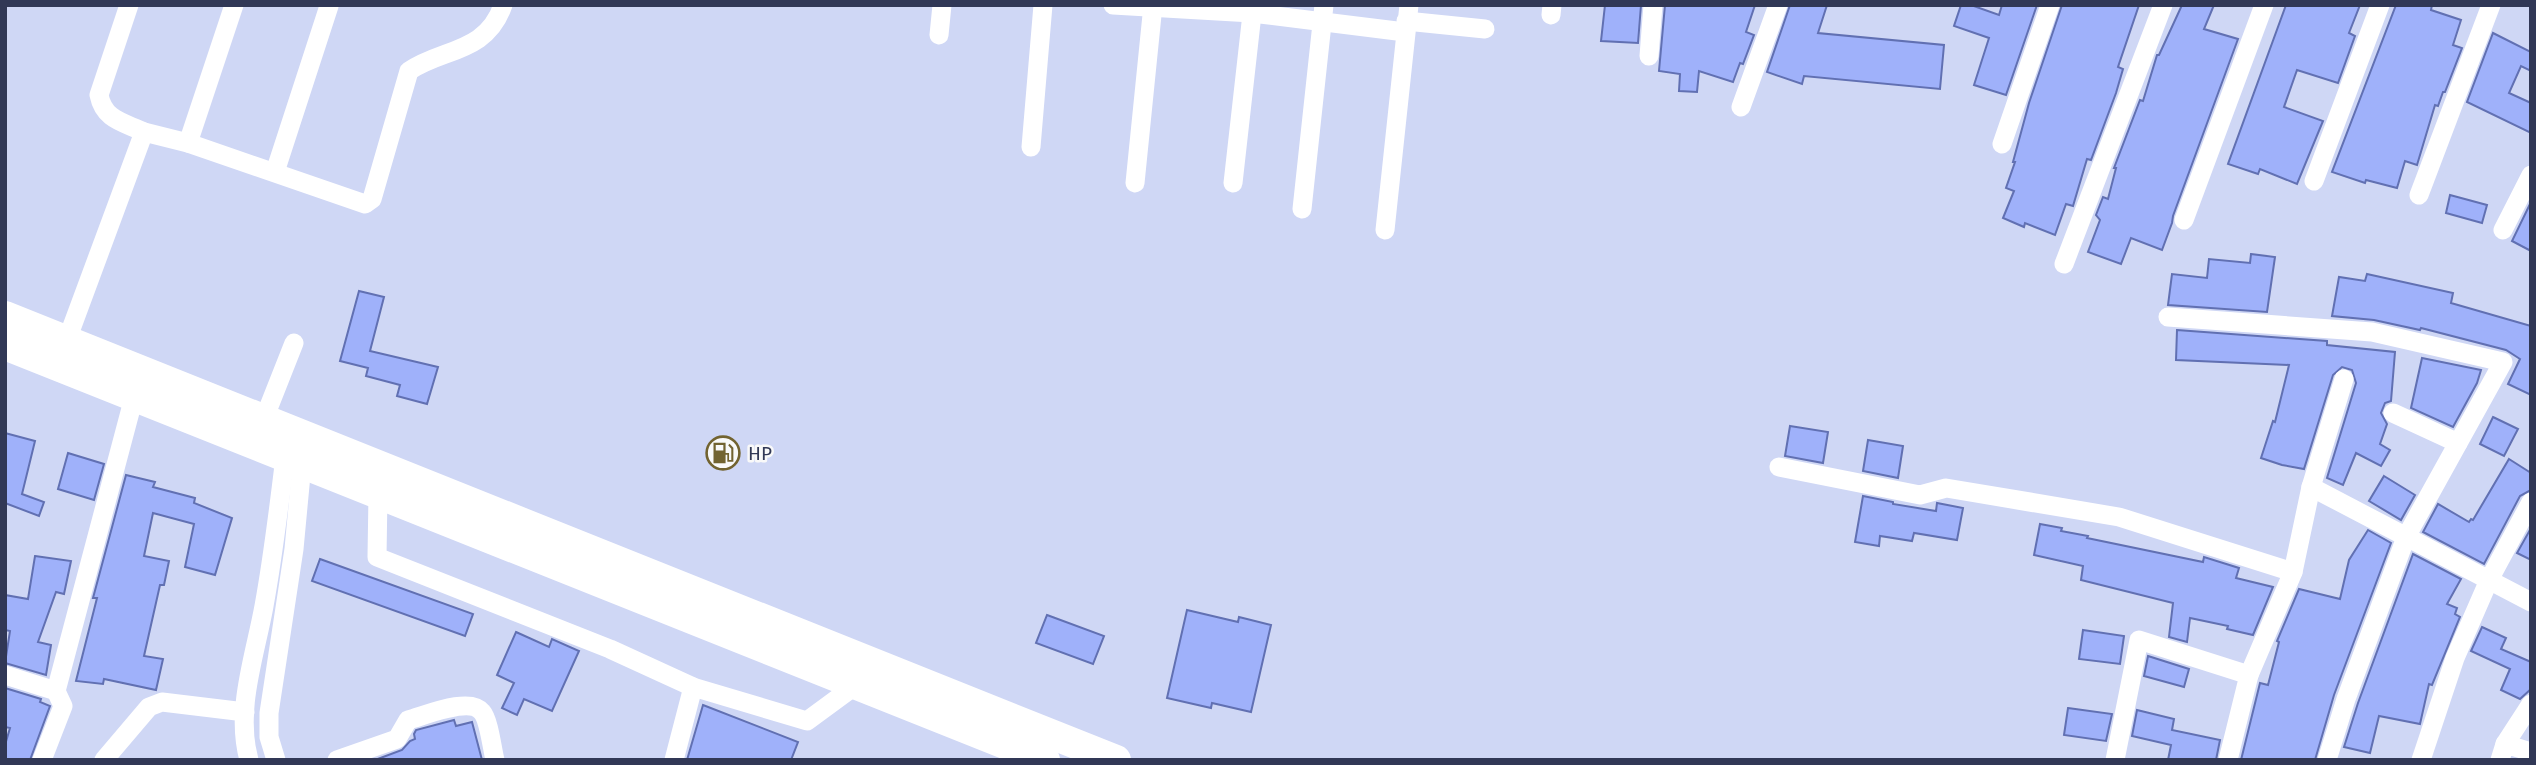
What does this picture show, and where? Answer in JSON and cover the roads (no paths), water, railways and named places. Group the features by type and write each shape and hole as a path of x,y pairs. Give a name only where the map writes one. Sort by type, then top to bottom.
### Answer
{"highway":[{"path":"5,316 1116,760"},
{"path":"5,345 1045,760"}],"street":[{"path":"129,5 99,95 102,109 109,115 144,132 188,143 365,204 372,199 409,71 420,63 465,48 493,25 503,5"},
{"path":"188,143 234,5"},
{"path":"939,35 942,5"},
{"path":"1031,147 1043,5"},
{"path":"1113,5 1253,9 1406,19 1485,29"},
{"path":"1649,56 1653,5"},
{"path":"1741,107 1778,5"},
{"path":"2002,144 2050,5"},
{"path":"2064,264 2163,5"},
{"path":"2184,220 2264,5"},
{"path":"2314,181 2380,5"},
{"path":"2419,195 2491,5"},
{"path":"275,172 329,6"},
{"path":"1135,183 1152,7"},
{"path":"1233,183 1253,9"},
{"path":"1302,209 1324,14"},
{"path":"1385,230 1406,19"},
{"path":"67,340 144,132"},
{"path":"2503,230 2531,175"},
{"path":"2168,317 2372,332 2503,362 2406,537 2346,699 2327,760"},
{"path":"264,419 294,343"},
{"path":"2228,760 2249,675 2293,572 2311,487 2344,379"},
{"path":"42,760 63,706 56,691 134,397"},
{"path":"2393,413 2458,443"},
{"path":"269,737 246,750 245,712 275,541 294,460"},
{"path":"276,760 269,737 269,713 294,549 294,460"},
{"path":"1779,467 1920,495 1945,488 2119,517 2293,572"},
{"path":"2311,487 2531,602"},
{"path":"378,494 377,557 610,649 693,687 807,721 856,685"},
{"path":"2421,760 2455,658 2489,580 2531,502"},
{"path":"2115,760 2139,640 2249,675"},
{"path":"5,675 56,691"},
{"path":"674,760 693,687"},
{"path":"104,760 149,707 155,704 162,702 245,712"},
{"path":"2502,752 2531,704"},
{"path":"337,760 397,739 408,720 458,705 477,708 484,714 495,760"},
{"path":"2502,752 2531,752"}],"place":[{"name":"HP","path":"723,453"}]}
